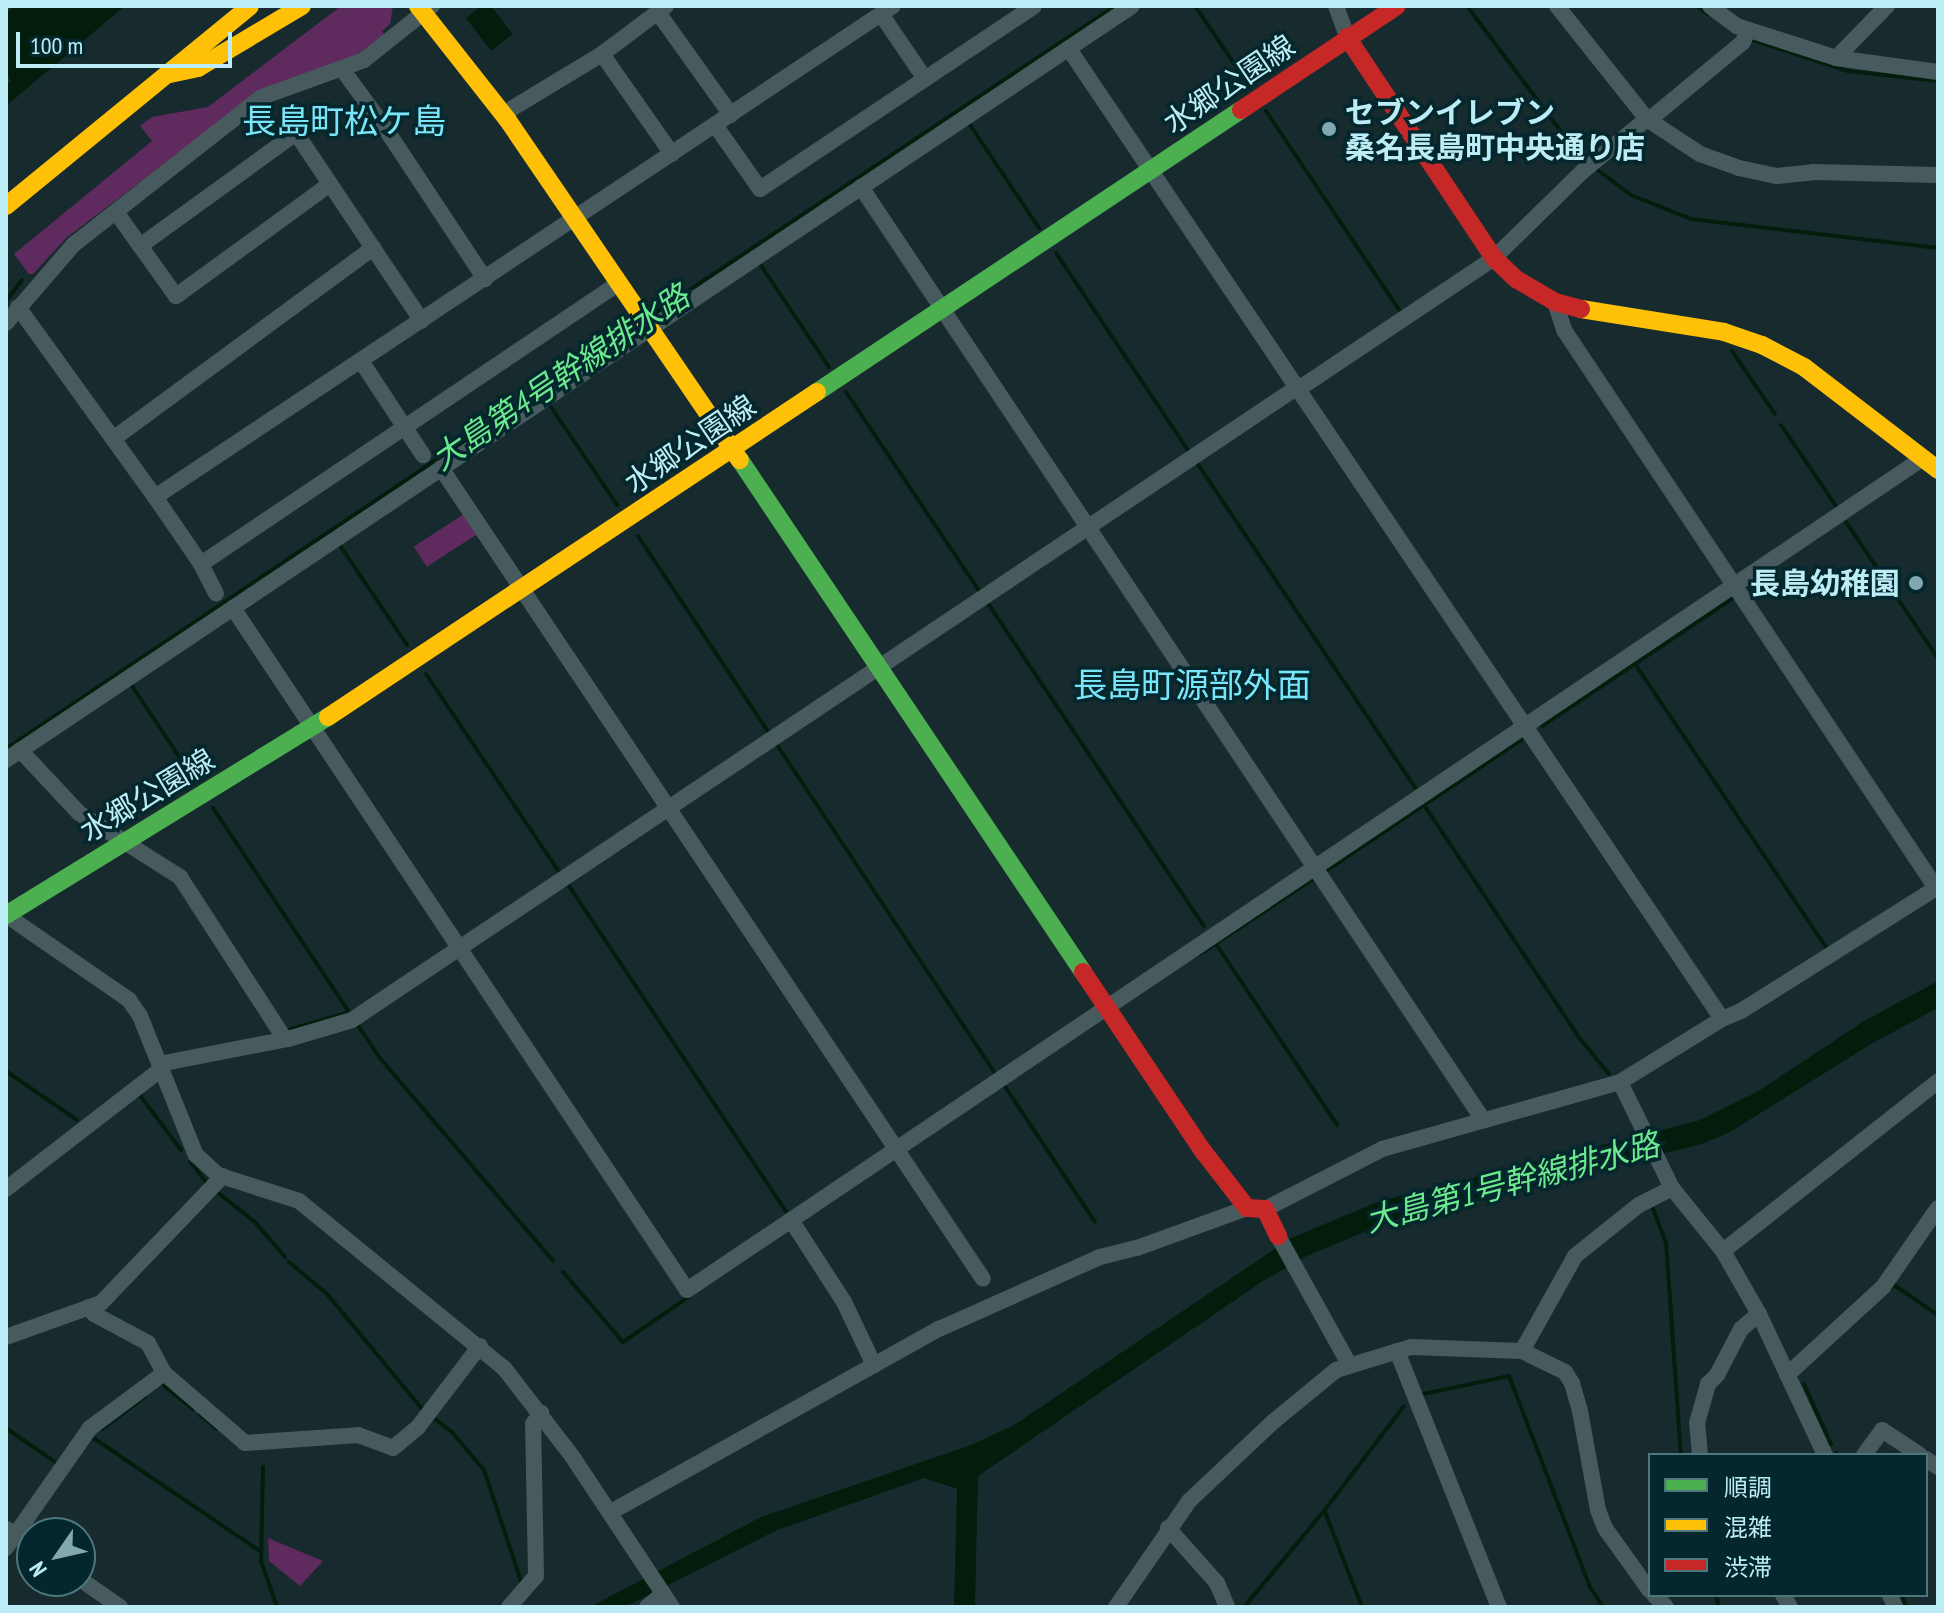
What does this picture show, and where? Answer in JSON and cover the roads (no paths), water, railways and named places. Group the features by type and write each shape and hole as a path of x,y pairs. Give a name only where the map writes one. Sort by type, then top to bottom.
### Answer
{"street":[{"path":"6,206 250,6"},
{"path":"165,75 198,68 302,6"},
{"path":"715,125 760,189 1034,6"},
{"path":"285,1039 180,877 79,813 13,755 441,468 646,323 861,187 1132,6"},
{"path":"1336,6 1347,37 1494,258 1516,279 1555,302 1599,314 1724,332 1762,345 1804,367 1938,470"},
{"name":"水郷公園線","path":"6,915 312,728 1397,6"},
{"path":"1557,6 1648,119 1700,154 1739,168 1777,176 1813,172 1938,175"},
{"path":"1710,6 1746,35 1836,58 1938,72"},
{"path":"1836,58 1887,6"},
{"path":"6,323 73,245 262,97 364,60 425,8 503,114 733,449 1203,1151 1278,1236 1349,1364"},
{"path":"503,114 602,54 662,10 731,115"},
{"path":"155,497 884,10 925,79"},
{"path":"6,1189 160,1066 285,1039 352,1020 1494,258 1590,164 1746,35"},
{"path":"1069,49 1300,387 1722,1019"},
{"path":"602,54 672,154"},
{"path":"342,69 485,279"},
{"path":"140,246 296,133 422,321"},
{"path":"116,212 176,296 330,184"},
{"path":"861,187 1482,1118"},
{"path":"113,439 373,248"},
{"path":"201,564 619,283"},
{"path":"611,1512 939,1329 1100,1257 1137,1248 1256,1208 1382,1149 1482,1118 1620,1082 1722,1019 1741,1011 1937,888 1564,330 1555,302"},
{"path":"18,307 155,497 201,564 216,593"},
{"path":"361,361 423,455"},
{"path":"233,608 457,949 687,1290 1922,459"},
{"path":"441,468 983,1279"},
{"path":"6,915 129,1000 140,1016 196,1155 223,1176 299,1201 504,1368 541,1413 611,1512 645,1571 665,1598 647,1607"},
{"path":"1723,1251 1938,1081"},
{"path":"1620,1082 1672,1188 1723,1251 1759,1314 1824,1453"},
{"path":"6,1337 101,1303 223,1176"},
{"path":"1522,1351 1575,1256 1639,1205 1672,1188"},
{"path":"1787,1375 1883,1287 1938,1208"},
{"path":"791,1220 844,1302 874,1365"},
{"path":"89,1307 94,1314 148,1343 164,1373 245,1443 358,1435 393,1448 418,1427 480,1346"},
{"path":"1700,1453 1697,1423 1708,1384 1717,1375 1741,1329 1759,1314"},
{"path":"1116,1607 1189,1501 1274,1421 1336,1370 1411,1347 1522,1351 1565,1372 1572,1383 1598,1510 1605,1528 1648,1588"},
{"path":"1397,1351 1499,1607"},
{"path":"9,1537 90,1428 164,1373"},
{"path":"509,1607 536,1576 533,1424 541,1413"},
{"path":"1865,1453 1882,1430 1917,1453"},
{"path":"1168,1528 1217,1583 1227,1607"},
{"path":"96,1590 120,1607"}],"water":[{"path":"15,6 125,6 6,106 6,86 11,81 6,71 6,13"},
{"path":"481,6 491,6 513,34 491,51 466,18"},
{"name":"大島第1号幹線排水路","path":"1938,981 1938,1008 1871,1044 1730,1132 1702,1144 1388,1222 1307,1256 1263,1281 978,1476 975,1607 954,1607 957,1489 924,1478 775,1531 625,1607 590,1607 761,1517 971,1445 1014,1425 1291,1238 1380,1201 1697,1121 1757,1092 1864,1021"}],"waterway":[{"name":"大島第4号幹線排水路","path":"652,315 1115,6"},
{"path":"1195,6 1244,78"},
{"name":"大島第4号幹線排水路","path":"1467,6 1571,145 1588,162"},
{"path":"1697,6 1708,14"},
{"path":"1750,39 1848,71 1938,81"},
{"path":"1266,111 1399,310"},
{"path":"968,122 1039,228"},
{"name":"大島第4号幹線排水路","path":"1595,168 1631,195 1691,219 1938,248"},
{"path":"1056,253 1189,452"},
{"path":"760,264 829,367"},
{"path":"6,301 22,280"},
{"name":"大島第4号幹線排水路","path":"6,749 638,324"},
{"path":"1732,351 1775,414"},
{"path":"846,392 979,591"},
{"path":"549,404 617,505"},
{"path":"1781,425 1836,506"},
{"path":"1197,463 1415,788"},
{"path":"1846,522 1937,657"},
{"path":"638,536 769,733"},
{"path":"339,544 407,645"},
{"path":"1542,726 1733,598"},
{"path":"987,602 1204,926"},
{"path":"1635,664 1827,949"},
{"path":"426,674 559,872"},
{"path":"130,683 194,779"},
{"path":"1424,805 1521,740"},
{"path":"777,745 996,1074"},
{"path":"1326,871 1424,805 1581,1040 1609,1074"},
{"path":"213,808 349,1012 288,1030"},
{"path":"1200,954 1315,878"},
{"path":"567,883 788,1214"},
{"path":"1216,944 1337,1125"},
{"path":"357,1024 379,1057 553,1261"},
{"path":"6,1071 77,1120"},
{"path":"1004,1085 1095,1222"},
{"path":"136,1096 139,1094 181,1150"},
{"path":"190,1161 206,1182"},
{"path":"216,1191 255,1222 285,1257"},
{"path":"1652,1206 1666,1242 1681,1453"},
{"path":"289,1262 327,1294 423,1410"},
{"path":"563,1272 623,1342 690,1296"},
{"path":"1891,1288 1894,1285 1938,1315"},
{"path":"1423,1394 1509,1376 1590,1587 1603,1607"},
{"path":"162,1384 193,1409"},
{"path":"1804,1384 1831,1444"},
{"path":"102,1429 145,1397"},
{"path":"1244,1607 1324,1511 1404,1406"},
{"path":"200,1415 217,1429"},
{"path":"432,1417 452,1432 484,1470 521,1581"},
{"path":"6,1428 58,1464"},
{"path":"90,1439 92,1437 261,1552"},
{"path":"263,1467 261,1561 277,1607"},
{"path":"1325,1512 1362,1607"},
{"path":"1716,1597 1719,1607"},
{"path":"1902,1597 1907,1607"}],"place":[{"name":"セブンイレブン 桑名長島町中央通り店","path":"1329,129"},
{"name":"長島幼稚園","path":"1916,583"}],"district":[{"name":"長島町松ケ島","path":"344,121"},
{"name":"長島町源部外面","path":"1192,685"}]}
